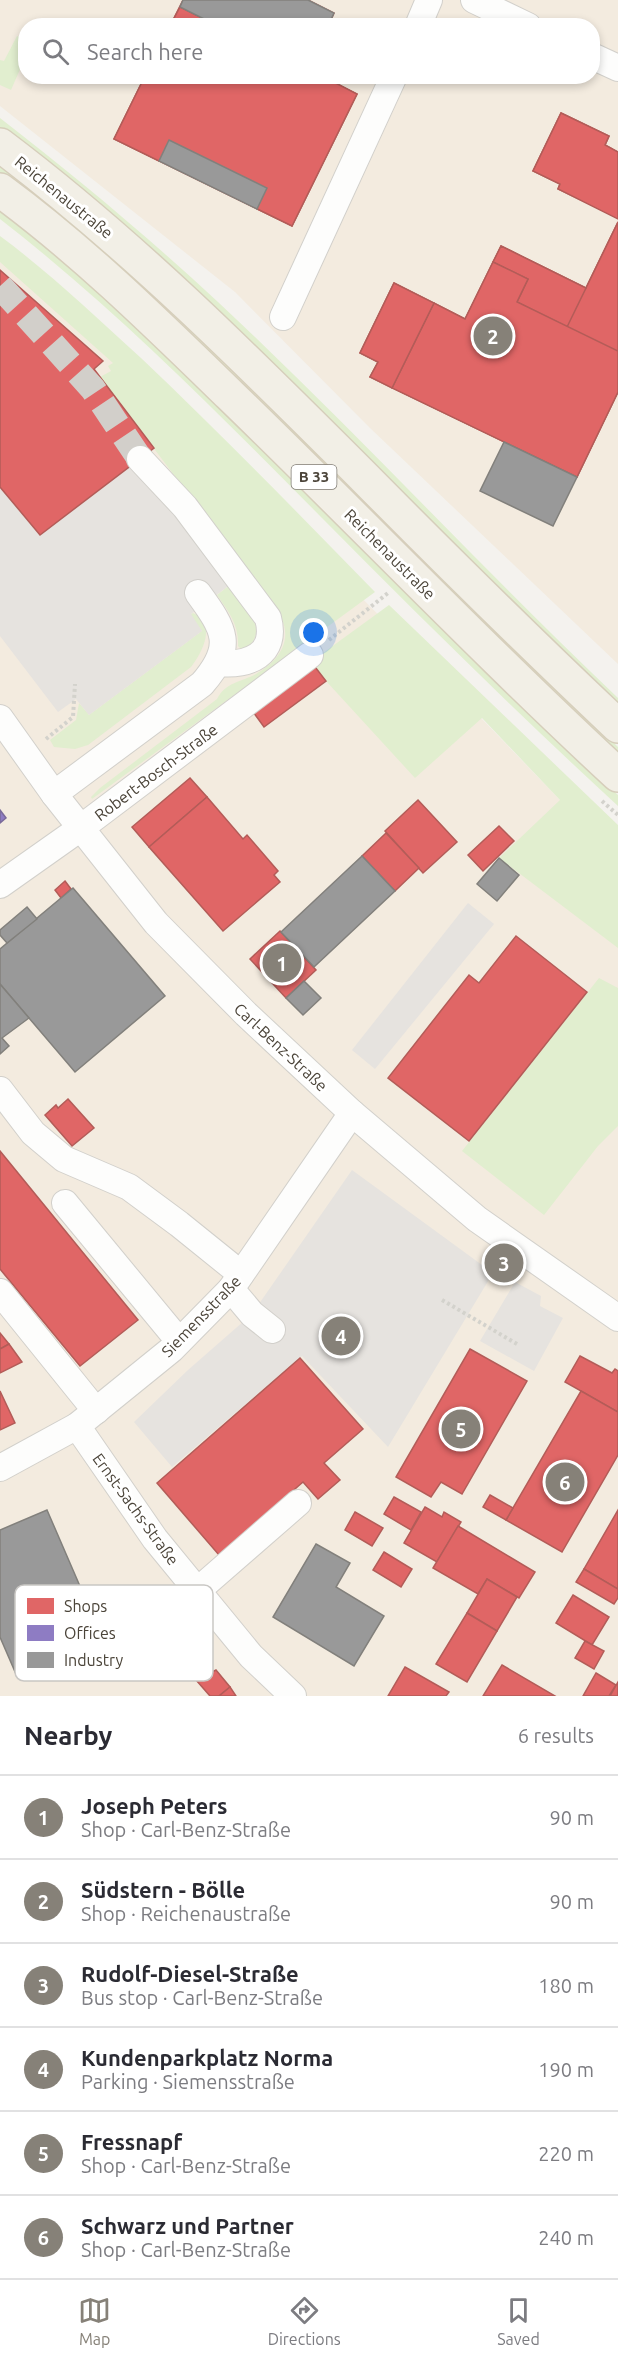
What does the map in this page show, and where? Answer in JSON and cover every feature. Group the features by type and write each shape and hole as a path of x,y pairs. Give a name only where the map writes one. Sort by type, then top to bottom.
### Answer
{"main road":[{"name":"Reichenaustraße","path":"0,145 45,179 150,269 258,371 493,606 618,726"},
{"name":"Reichenaustraße","path":"0,190 111,281 155,322 284,447 539,702 618,776"}],"street":[{"path":"421,18 429,0"},
{"path":"474,0 511,18"},
{"path":"600,60 618,68"},
{"path":"283,317 390,84"},
{"path":"140,459 185,507 268,618 270,640 266,648 254,658 233,664 218,663"},
{"path":"54,794 202,684 218,663 222,651 220,625 198,593"},
{"name":"Robert-Bosch-Straße","path":"0,885 82,827 310,656"},
{"name":"Carl-Benz-Straße","path":"0,718 54,794 156,923 246,1014 352,1113 477,1219 618,1318"},
{"path":"0,1090 33,1133 64,1159 129,1187 179,1224 236,1282 252,1314 272,1330"},
{"name":"Siemensstraße","path":"0,1468 87,1418 179,1341 236,1282 352,1113"},
{"path":"65,1203 179,1341"},
{"name":"Ernst-Sachs-Straße","path":"0,1292 87,1418 155,1539 192,1585"},
{"path":"204,1585 298,1503"},
{"name":"Ernst-Sachs-Straße","path":"213,1610 251,1656 293,1696"}],"path":[{"path":"310,656 388,593"},
{"path":"26,755 73,717 75,684"},
{"path":"442,1300 517,1344"}],"shaded area":[{"path":"0,0 618,0 618,664 370,428 235,292 0,106"},
{"path":"0,250 169,404 560,800 618,850 618,1696 0,1696"},
{"path":"91,398 231,584 191,614 202,631 89,715 76,699 58,712 0,636 0,467"},
{"path":"468,903 494,924 375,1069 352,1050"},
{"path":"352,1170 493,1273 388,1447 302,1356 172,1467 134,1422 188,1370 252,1314"},
{"path":"515,1282 541,1296 540,1306 563,1318 534,1371 480,1341"}],"green space":[{"path":"18,36 18,74 11,90 0,85 0,60 4,61"},
{"path":"0,118 138,231 269,350 517,600 618,698 618,708 31,151 0,127"},
{"path":"0,162 127,267 618,747 618,758 0,172"},
{"path":"0,208 62,258 173,358 566,747 618,795 618,806 468,664 166,363 85,289 0,219"},
{"path":"0,236 54,280 141,358 375,592 92,799 91,797 100,788 217,699 225,689 256,674 271,663 284,643 284,626 281,617 100,377 111,371 108,366 113,363 0,262"},
{"path":"231,584 248,609 256,627 251,643 242,650 238,646 237,632 232,619 217,595"},
{"path":"389,605 618,825 618,948 499,858 560,800 482,718 415,778 312,663"},
{"path":"193,613 204,624 206,638 200,654 191,667 88,745 75,749 54,747 50,740 76,720 79,703 89,715 202,631 190,615"},
{"path":"599,978 618,988 618,1126 598,1146 544,1215 462,1151"}],"building: Shops":[{"path":"183,0 308,0 334,13 332,18 174,18"},
{"path":"180,7 202,18 174,18"},
{"path":"141,84 338,84 357,94 292,226 257,209 267,188 169,140 159,161 114,139"},
{"path":"141,84 338,84 357,94 292,226 114,139"},
{"path":"561,113 609,136 605,145 618,152 618,218 558,189 560,184 533,171"},
{"path":"561,113 609,136 605,145 618,152 618,219 558,189 560,184 533,171"},
{"path":"618,222 618,351 567,327"},
{"path":"618,222 618,392 577,477 370,377 378,362 360,353 394,283 465,319 501,246 586,288"},
{"path":"501,246 586,288 567,327 517,302 528,279 493,262"},
{"path":"493,262 528,279 517,302 618,351 618,392 577,477 392,388 434,303 465,319"},
{"path":"0,270 103,361 94,369 154,448 40,535 0,487"},
{"path":"394,283 434,303 392,388 370,377 378,362 360,353"},
{"path":"312,663 326,681 264,727 251,709"},
{"path":"190,778 207,797 149,847 132,827"},
{"path":"207,797 243,839 247,835 278,871 274,875 280,882 223,931 149,847"},
{"path":"418,800 457,842 423,873 385,831"},
{"path":"499,826 514,841 483,871 468,855"},
{"path":"386,833 419,868 395,891 362,856"},
{"path":"65,881 71,889 61,898 55,890"},
{"path":"280,931 316,970 286,998 250,959"},
{"path":"516,936 587,992 469,1141 388,1078 469,975 479,983"},
{"path":"68,1099 94,1128 72,1146 45,1115 56,1105 58,1108"},
{"path":"0,1151 138,1320 80,1366 0,1269"},
{"path":"0,1333 9,1344 0,1349"},
{"path":"9,1344 22,1362 0,1373 0,1349"},
{"path":"470,1349 527,1381 462,1494 441,1482 431,1497 396,1477"},
{"path":"580,1356 612,1373 615,1369 618,1371 618,1412 565,1382"},
{"path":"300,1358 363,1429 324,1463 340,1480 318,1499 303,1482 219,1555 157,1483"},
{"path":"0,1391 15,1423 0,1430"},
{"path":"581,1391 618,1412 618,1455 562,1552 506,1520"},
{"path":"490,1495 513,1508 506,1520 483,1507"},
{"path":"394,1497 421,1512 411,1530 384,1514"},
{"path":"425,1507 442,1517 444,1512 461,1522 437,1562 404,1543"},
{"path":"618,1510 618,1589 584,1569"},
{"path":"355,1512 383,1528 372,1546 345,1530"},
{"path":"458,1526 535,1572 519,1598 487,1579 478,1594 433,1568"},
{"path":"384,1552 412,1569 401,1587 373,1570"},
{"path":"584,1569 618,1589 618,1598 614,1604 576,1582"},
{"path":"487,1579 517,1597 497,1631 467,1613"},
{"path":"573,1595 609,1617 592,1645 556,1623"},
{"path":"467,1613 497,1631 467,1682 436,1664"},
{"path":"585,1641 604,1651 594,1669 575,1658"},
{"path":"502,1665 555,1696 483,1696"},
{"path":"405,1667 449,1692 446,1696 388,1696"},
{"path":"216,1670 230,1687 219,1696 210,1696 197,1681 213,1681 213,1672"},
{"path":"596,1673 616,1685 609,1696 583,1696"},
{"path":"618,1682 618,1696 610,1696"},
{"path":"230,1687 236,1696 219,1696"}],"building: Offices":[{"path":"0,810 6,818 0,823"}],"building: Industry":[{"path":"183,0 308,0 334,13 332,18 202,18 180,7"},
{"path":"169,140 267,188 257,209 159,161"},
{"path":"504,442 577,477 553,526 480,491"},
{"path":"362,856 395,891 314,967 281,932"},
{"path":"499,858 519,875 497,901 477,884"},
{"path":"73,888 165,996 75,1072 0,984 0,949"},
{"path":"27,907 37,919 7,943 0,935 0,930"},
{"path":"304,981 321,998 303,1015 286,998"},
{"path":"0,984 29,1018 2,1038 9,1046 0,1054"},
{"path":"47,1510 79,1585 15,1585 15,1672 0,1637 0,1530"},
{"path":"316,1544 350,1563 336,1587 384,1616 354,1666 273,1617"}],"tunnel":[{"path":"0,286 93,389 140,459"}],"place":[{"name":"Südstern - Bölle","path":"493,336"},
{"name":"Joseph Peters","path":"282,963"},
{"name":"Rudolf-Diesel-Straße","path":"504,1263"},
{"name":"Kundenparkplatz Norma","path":"341,1336"},
{"name":"Fressnapf","path":"461,1429"},
{"name":"Schwarz und Partner","path":"565,1482"}]}
